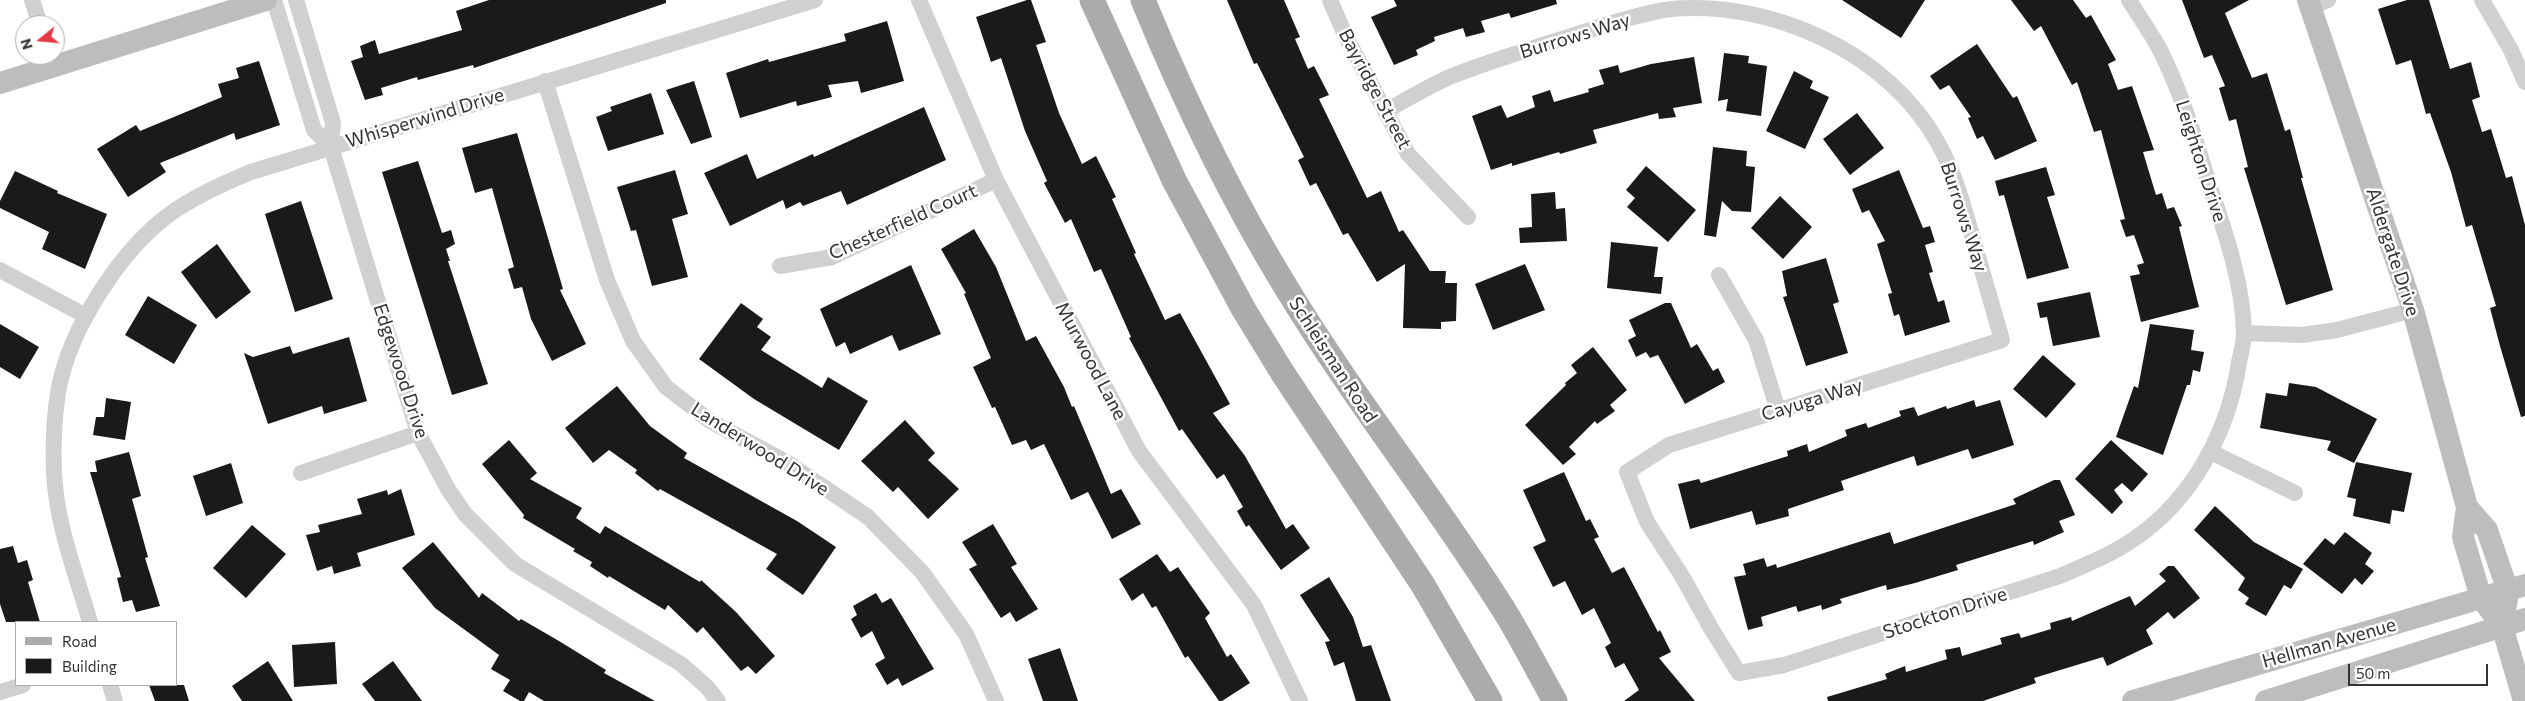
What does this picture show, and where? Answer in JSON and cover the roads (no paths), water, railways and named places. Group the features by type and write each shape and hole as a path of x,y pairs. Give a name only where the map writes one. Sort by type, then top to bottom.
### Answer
{"main road":[{"path":"1092,0 1174,180 1244,310 1282,372 1423,585 1490,701"},
{"name":"Schleisman Road","path":"1143,0 1199,128 1286,288 1332,360 1507,615 1555,701"}],"street":[{"path":"32,0 37,15"},
{"path":"65,57 266,0"},
{"name":"Edgewood Drive","path":"274,0 314,130 331,147"},
{"name":"Edgewood Drive","path":"296,0 333,123 331,147 418,433 448,489 465,514 515,564 681,664 707,687 718,701"},
{"name":"Whisperwind Drive","path":"90,621 59,513 54,473 58,392 70,350 86,316 124,259 145,235 172,212 204,192 251,172 815,0"},
{"name":"Murwood Lane","path":"919,0 996,180 1139,451 1254,605 1300,701"},
{"name":"Bayridge Street","path":"1330,0 1345,35 1408,154 1468,217"},
{"name":"Leighton Drive","path":"2129,0 2159,48 2186,109 2232,254 2244,333"},
{"path":"2482,0 2511,50 2525,82"},
{"name":"Aldergate Drive","path":"2316,2 2413,310 2467,507 2463,537 2481,598 2502,626"},
{"name":"Burrows Way","path":"1386,111 1450,77 1479,66 1624,20 1672,8 1720,8 1768,15 1816,32 1848,48 1879,72 1912,105 1938,141 1954,173 2002,340"},
{"path":"0,83 42,65"},
{"name":"Landerwood Drive","path":"545,81 607,280 633,341 666,387 710,421 786,462 868,517 922,572 966,634 996,701"},
{"name":"Chesterfield Court","path":"780,266 832,257 996,180"},
{"path":"0,270 86,316"},
{"path":"1719,275 1756,340 1778,410"},
{"path":"2244,333 2302,335 2328,332 2413,310"},
{"name":"Stockton Drive","path":"1627,472 1647,522 1682,576 1739,673 1784,665 2060,576 2100,558 2135,539 2165,513 2195,476 2211,452 2224,424 2236,381 2244,333"},
{"name":"Cayuga Way","path":"1627,472 1669,445 2002,340"},
{"path":"301,473 418,433"},
{"path":"2211,452 2294,494"},
{"name":"Aldergate Drive","path":"2467,507 2487,530 2516,588 2502,626"},
{"name":"Hellman Avenue","path":"2133,701 2516,588"},
{"name":"Hellman Avenue","path":"2266,701 2525,619"},
{"path":"2502,626 2524,701"},
{"path":"0,692 20,686"},
{"path":"110,686 115,701"}]}
